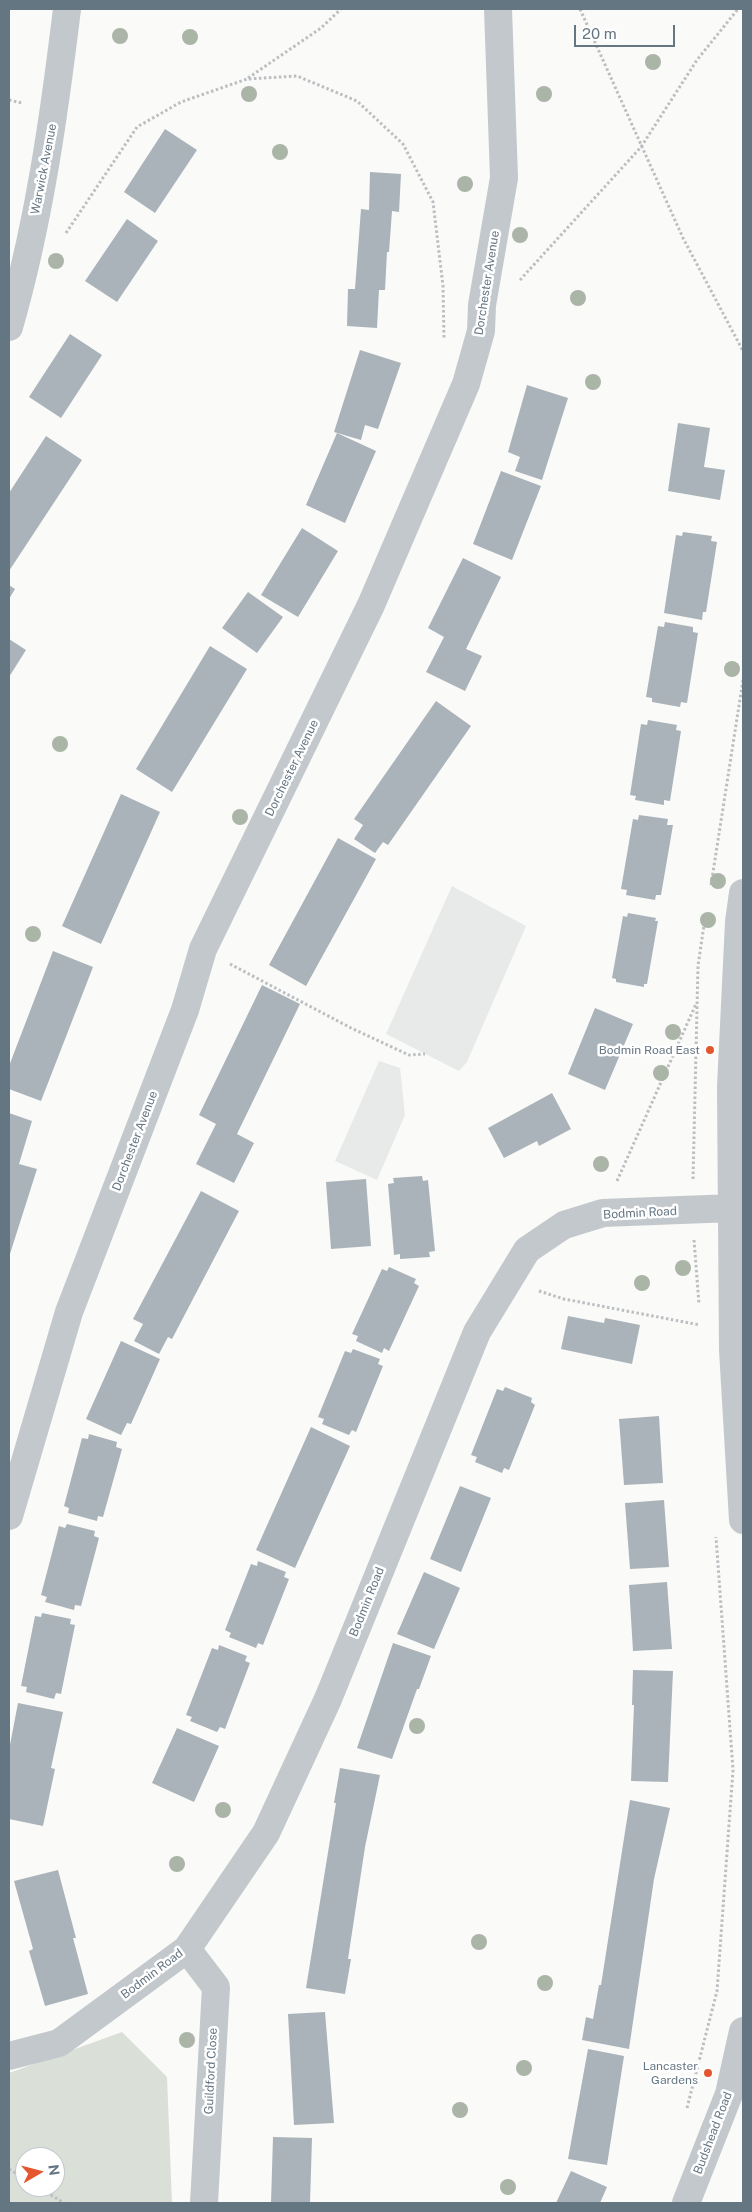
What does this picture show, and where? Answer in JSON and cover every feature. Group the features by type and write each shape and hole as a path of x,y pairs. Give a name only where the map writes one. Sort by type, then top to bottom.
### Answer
{"street":[{"name":"Warwick Avenue","path":"9,327 24,273 49,140 67,9"},
{"name":"Dorchester Avenue","path":"9,1516 69,1312 185,1010 203,949 371,605 466,384 481,331 482,305 504,178 498,9"},
{"path":"743,893 739,922 731,1087 733,1350 743,1520"},
{"name":"Bodmin Road","path":"9,2056 59,2043 187,1949 266,1833 328,1699 477,1332 527,1250 564,1225 603,1213 733,1208"},
{"name":"Guildford Close","path":"187,1949 216,1987 204,2203"},
{"name":"Budshead Road","path":"686,2203 729,2094 743,2032"}],"path":[{"path":"65,234 137,127 181,102 247,79 322,28 341,9"},
{"path":"580,9 683,238 743,351"},
{"path":"482,305 516,284 641,147 698,60 738,9"},
{"path":"247,79 298,76 357,101 403,144 433,202 443,286 444,345 466,384"},
{"path":"710,888 743,680"},
{"path":"699,1306 692,1210 698,966 706,917"},
{"path":"255,977 352,1028 409,1055 425,1054"},
{"path":"603,1213 697,1001"},
{"path":"507,1282 564,1298 700,1325"},
{"path":"700,1315 701,1335"},
{"path":"685,2116 717,1991 733,1770 715,1533"}],"shaded area":[{"path":"452,886 526,926 467,1062 459,1071 386,1034"},
{"path":"379,1061 400,1068 405,1115 377,1180 335,1161"},
{"path":"122,2032 167,2077 172,2203 9,2203 9,2073"}],"building":[{"path":"165,129 197,150 155,213 124,192"},
{"path":"370,172 401,174 399,212 392,211 385,290 379,290 377,328 347,326 348,289 355,289 361,209 369,210"},
{"path":"127,219 158,241 117,302 85,281"},
{"path":"70,334 102,355 61,418 29,397"},
{"path":"360,350 401,363 378,429 365,425 361,440 334,432"},
{"path":"527,385 568,398 542,480 515,471 520,457 508,452"},
{"path":"678,423 710,428 704,467 725,470 720,500 668,491"},
{"path":"337,433 376,451 345,523 306,505"},
{"path":"46,436 82,460 9,571 9,493"},
{"path":"501,471 541,486 512,560 473,544"},
{"path":"302,528 338,551 298,617 261,595"},
{"path":"683,532 712,536 711,541 717,542 706,612 703,612 702,620 664,613 676,535 682,536"},
{"path":"463,558 501,577 466,649 482,656 465,691 426,672 444,637 428,628"},
{"path":"9,585 15,589 9,599"},
{"path":"248,592 283,617 257,653 222,628"},
{"path":"665,622 693,627 693,632 698,633 687,703 681,702 680,707 652,702 652,698 646,697 658,626 664,627"},
{"path":"9,639 26,650 9,677"},
{"path":"210,646 247,669 172,792 136,769"},
{"path":"436,701 471,726 388,845 383,842 375,853 354,839 363,825 354,819"},
{"path":"648,720 677,725 676,730 681,731 670,801 664,800 664,805 635,800 636,796 630,795 641,724 647,725"},
{"path":"121,794 160,812 101,944 62,926"},
{"path":"639,815 668,819 667,825 673,825 661,895 656,895 655,900 626,895 627,890 621,889 633,819 638,820"},
{"path":"338,838 376,859 306,986 269,965"},
{"path":"628,913 656,918 655,921 658,921 647,984 644,984 644,987 616,982 616,979 612,978 623,916 627,917"},
{"path":"53,951 93,967 41,1101 9,1089 9,1066"},
{"path":"262,985 300,1004 237,1134 254,1143 234,1183 196,1164 216,1124 199,1115"},
{"path":"595,1008 633,1024 605,1090 568,1074"},
{"path":"552,1093 571,1129 539,1146 537,1141 504,1158 488,1128"},
{"path":"9,1113 32,1121 19,1164 37,1169 9,1257"},
{"path":"422,1176 423,1181 428,1180 435,1251 429,1252 430,1257 400,1259 400,1254 394,1255 388,1184 394,1183 393,1178"},
{"path":"366,1179 371,1246 331,1249 326,1182"},
{"path":"201,1191 239,1211 172,1339 168,1337 159,1354 134,1341 143,1324 133,1319"},
{"path":"389,1267 416,1279 414,1283 419,1286 389,1351 384,1348 382,1353 356,1341 358,1336 352,1334 382,1269 387,1271"},
{"path":"568,1316 604,1323 605,1318 640,1325 632,1364 561,1349"},
{"path":"121,1341 160,1359 131,1424 127,1423 121,1435 86,1419"},
{"path":"353,1349 380,1359 378,1364 383,1366 356,1432 352,1430 349,1435 322,1424 324,1419 318,1417 345,1351 351,1353"},
{"path":"505,1387 532,1398 531,1402 535,1405 509,1470 504,1468 502,1473 475,1462 477,1457 471,1455 497,1389 503,1391"},
{"path":"659,1416 663,1483 624,1485 619,1419"},
{"path":"311,1427 350,1446 295,1568 256,1550"},
{"path":"89,1434 117,1442 116,1447 122,1449 103,1517 98,1516 97,1521 68,1513 69,1508 64,1506 82,1438 88,1439"},
{"path":"460,1486 491,1498 461,1572 430,1559"},
{"path":"664,1500 669,1567 630,1569 625,1503"},
{"path":"67,1524 95,1531 94,1536 99,1538 81,1606 75,1605 74,1610 45,1602 47,1597 41,1595 59,1526 65,1528"},
{"path":"258,1561 286,1572 284,1577 289,1579 263,1645 258,1643 256,1648 229,1637 231,1633 225,1630 251,1564 257,1566"},
{"path":"424,1572 460,1588 434,1649 397,1634"},
{"path":"667,1582 672,1649 633,1651 629,1585"},
{"path":"42,1613 71,1619 70,1624 75,1625 61,1694 56,1693 54,1699 26,1692 27,1687 21,1686 35,1616 41,1617"},
{"path":"393,1643 431,1656 392,1759 357,1748"},
{"path":"219,1645 247,1656 245,1661 250,1663 225,1729 220,1727 217,1732 190,1721 192,1717 186,1715 212,1648 218,1650"},
{"path":"633,1670 673,1671 668,1782 631,1781 634,1705 632,1705"},
{"path":"18,1703 63,1712 51,1768 55,1769 43,1826 9,1819 9,1750"},
{"path":"177,1728 219,1746 194,1802 152,1783"},
{"path":"340,1768 380,1775 365,1847 348,1959 351,1959 345,1994 306,1988"},
{"path":"630,1800 670,1808 654,1879 629,2049 582,2040 586,2017 593,2019 599,1985 601,1985"},
{"path":"58,1870 76,1938 73,1938 88,1994 45,2006 29,1951 33,1949 14,1881"},
{"path":"325,2012 334,2123 294,2125 288,2014"},
{"path":"588,2049 624,2056 607,2165 568,2159"},
{"path":"273,2137 312,2138 310,2203 271,2203"},
{"path":"571,2171 607,2187 600,2203 556,2203"}],"place":[{"name":"Bodmin Road East","path":"710,1050"},
{"name":"Lancaster Gardens","path":"708,2073"}]}
